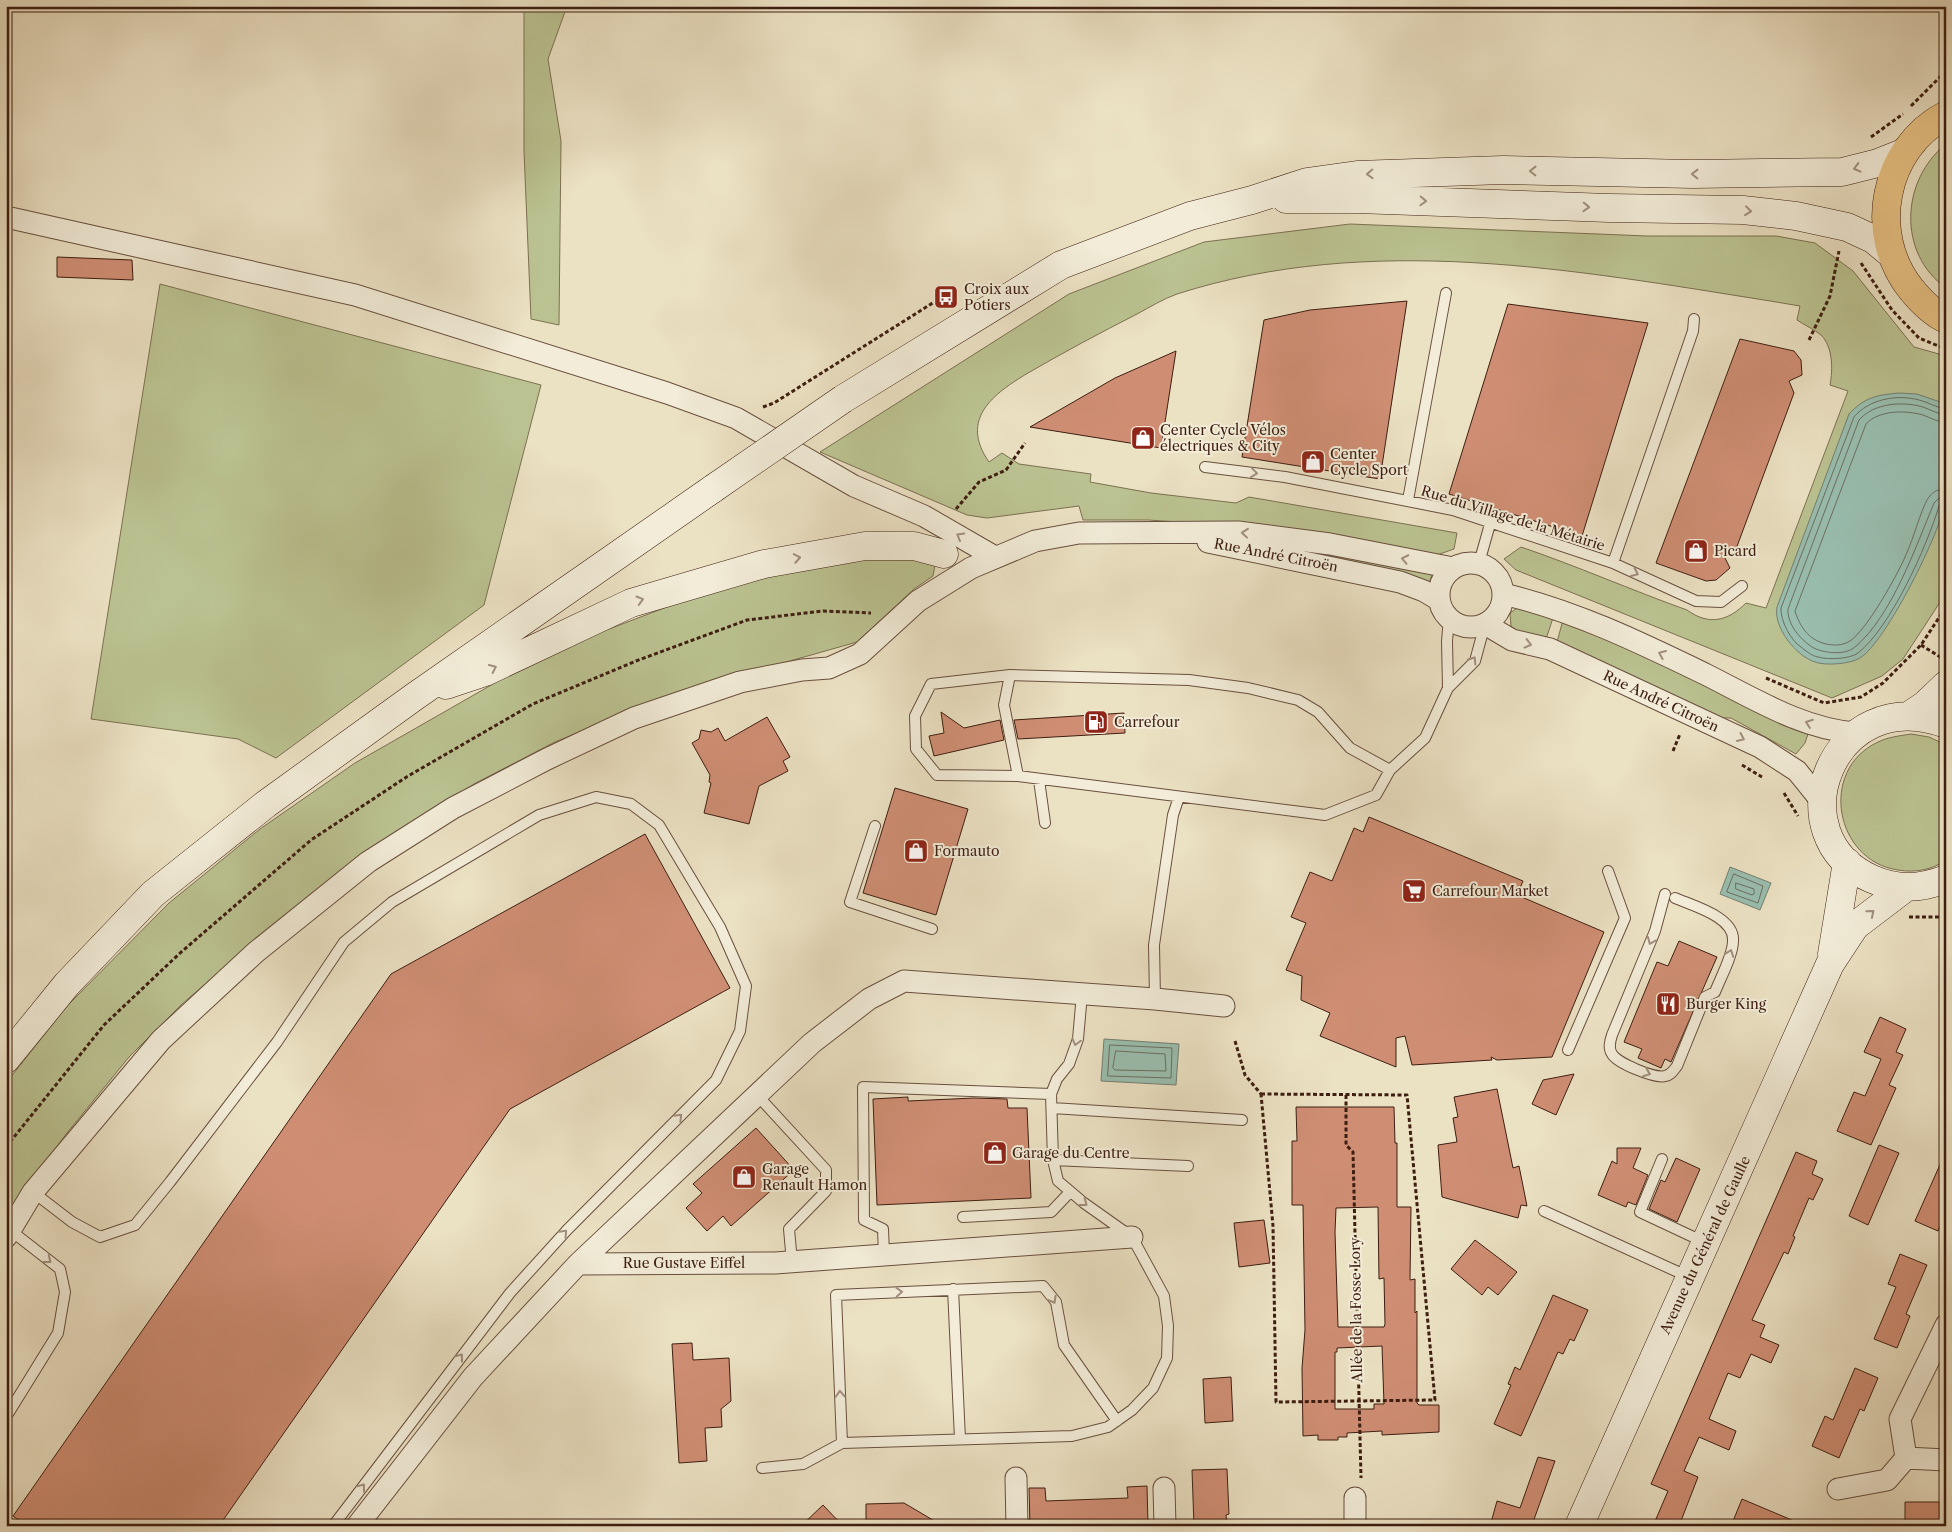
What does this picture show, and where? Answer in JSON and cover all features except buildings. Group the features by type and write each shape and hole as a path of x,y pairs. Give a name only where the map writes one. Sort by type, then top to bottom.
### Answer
{"main road":[{"path":"1946,115 1918,135 1904,153 1892,176 1886,201 1885,227 1890,252 1902,278 1920,300 1946,318"},
{"path":"6,1059 67,984 153,894 266,804 414,697 843,399 1061,265 1190,216 1252,200 1306,182 1358,175 1503,170 1786,174 1842,172 1878,163 1904,153"},
{"path":"1252,200 1357,199 1609,208 1743,210 1796,216 1848,226 1873,239 1890,252"},
{"path":"414,697 485,672 631,603 764,564 865,546 914,546 944,554"},
{"path":"1910,715 1925,705 1946,685"},
{"path":"1932,886 1884,884 1870,878 1847,862 1833,844 1825,824 1822,802 1824,782 1831,763 1842,746 1856,732 1873,723 1891,717 1910,715 1930,718 1946,724"},
{"name":"Avenue du Général de Gaulle","path":"1830,964 1847,862"},
{"name":"Avenue du Général de Gaulle","path":"1579,1526 1688,1278 1830,964 1855,926 1932,886"}],"street":[{"path":"6,217 355,295 658,390 736,418 854,486 924,516 995,557"},
{"path":"924,516 942,545 944,554 971,568"},
{"name":"Rue André Citroën","path":"8,1234 33,1192 161,1040 256,952 368,862 453,808 547,758 634,718 740,682 802,670 829,668 860,654 918,601 971,568 1035,541 1078,533 1168,534 1238,532 1330,544 1453,568"},
{"name":"Rue André Citroën","path":"1168,534 1328,565 1400,582 1424,591 1444,609"},
{"path":"1479,563 1488,567 1496,575 1502,584 1503,594 1498,612 1485,624 1466,626 1444,609 1441,582 1453,568 1461,564 1479,563"},
{"path":"1503,594 1561,611 1656,651 1785,714 1824,728 1856,732"},
{"name":"Rue André Citroën","path":"1485,624 1512,640 1550,649 1760,747 1797,772 1822,802"},
{"path":"357,1526 473,1377 578,1264 812,1043 869,998 904,981 1154,998 1224,1006"},
{"name":"Rue Gustave Eiffel","path":"578,1264 792,1262 1132,1237"},
{"path":"1838,1489 1887,1480 1906,1458 1900,1419 1946,1325"},
{"path":"1906,1458 1946,1460"},
{"path":"1016,1478 1017,1526"},
{"path":"1164,1488 1165,1526"},
{"path":"1355,1498 1355,1526"}],"lane":[{"path":"1408,500 1446,293"},
{"path":"1613,563 1693,332 1694,318"},
{"name":"Rue du Village de la Métairie","path":"1206,467 1285,476 1453,510 1490,524 1613,563 1696,601 1721,602 1742,586"},
{"path":"1479,563 1490,524"},
{"path":"1444,609 1448,688"},
{"path":"1390,770 1350,748 1318,712 1298,700 1248,688 1189,680 1010,675 931,684 914,716 916,749 936,774 1018,776 1325,815 1376,795 1390,770 1425,738 1448,688 1475,661 1485,624"},
{"path":"1010,675 1004,706 1018,776"},
{"path":"1039,780 1045,823"},
{"path":"33,1192 72,1222 100,1237 135,1225 277,1042 344,942 392,902 539,815 596,797 631,804 659,825 720,927 746,986 740,1031 716,1080 567,1230 510,1293 333,1526"},
{"path":"1154,998 1154,945 1174,815 1179,797"},
{"path":"875,826 850,902 932,929"},
{"path":"1568,1050 1625,918 1608,872"},
{"path":"1670,896 1727,922 1732,930 1734,942 1715,992 1706,997 1677,1066 1672,1073 1659,1077 1622,1063 1612,1055 1610,1047 1612,1035 1670,896"},
{"path":"762,1468 804,1464 842,1443 1072,1436 1108,1428 1153,1388 1167,1358 1168,1326 1164,1296 1132,1237 1070,1192 1058,1181 1054,1160 1051,1094 1057,1079 1069,1064 1078,1039 1082,994"},
{"path":"884,1255 883,1229 864,1220 863,1087 1051,1094"},
{"path":"757,1096 826,1170 826,1191 789,1229 792,1262"},
{"path":"1052,1108 1242,1120"},
{"path":"1662,1159 1640,1212 1705,1242"},
{"path":"1054,1160 1188,1166"},
{"path":"963,1217 1051,1212 1070,1192"},
{"path":"1544,1211 1688,1278"},
{"path":"6,1417 58,1333 65,1292 60,1270 8,1234"},
{"path":"842,1443 836,1295 1044,1286 1056,1302 1064,1345 1118,1421"},
{"path":"953,1289 960,1439"}],"path":[{"path":"1809,340 1830,296 1841,246"},
{"path":"736,418 774,403 939,299"},
{"path":"924,516 957,508 979,482 1006,470 1024,443"},
{"path":"1824,703 1860,697 1883,683 1921,645 1946,607"},
{"path":"1921,645 1946,660"},
{"path":"1673,751 1680,732 1688,736"},
{"path":"1736,762 1766,780"},
{"path":"1235,1041 1245,1075 1261,1094 1273,1226 1276,1402 1435,1400 1407,1095 1261,1094"},
{"name":"Allée de la Fosse Lory","path":"1346,1095 1346,1146 1353,1152 1358,1400 1362,1476 1355,1498"}],"shaded area":[{"path":"526,6 567,6 548,59 561,141 559,325 531,319 524,151 524,10"},
{"path":"1946,144 1946,288 1930,273 1919,256 1913,237 1911,216 1913,196 1920,177 1931,159"},
{"path":"1350,224 1647,236 1776,236 1815,243 1853,271 1914,347 1946,356 1946,593 1903,659 1882,676 1832,698 1516,570 1504,559 1521,547 1711,620 1732,614 1746,603 1766,608 1848,391 1830,385 1832,365 1828,346 1821,335 1797,320 1800,306 1622,278 1548,269 1473,263 1398,261 1324,265 1250,275 1167,298 1069,350 1028,373 1003,390 984,409 979,420 978,433 981,447 989,462 1002,453 1019,464 1091,474 1090,482 1151,493 1236,503 1249,497 1457,533 1454,549 1434,556 1272,528 1148,520 1083,520 1079,506 987,518 967,515 820,452 1069,294 1204,242"},
{"path":"160,284 541,385 484,605 276,758 238,739 91,719"},
{"path":"1262,543 1410,567 1432,575 1429,583"},
{"path":"875,558 917,558 935,565 933,576 914,589 857,642 670,695 555,742 474,784 377,845 279,920 182,1004 129,1057 67,1133 6,1216 6,1083 68,1005 169,903 260,829 355,763 507,676 596,634 714,589 803,568"},
{"path":"1519,607 1553,618 1546,639 1517,632 1511,626 1510,613"},
{"path":"1563,620 1668,666 1778,722 1808,734 1805,743 1796,754 1731,718 1710,718 1557,642"},
{"path":"1911,734 1929,737 1946,745 1946,860 1923,870 1911,871 1898,870 1877,863 1860,850 1848,833 1842,813 1841,792 1847,773 1859,755 1882,740"}],"water":[{"path":"1899,393 1917,394 1946,404 1947,476 1946,499 1942,514 1924,559 1898,609 1871,648 1860,658 1850,662 1831,664 1815,662 1800,654 1787,640 1779,623 1777,607 1849,414 1866,400"},
{"path":"1730,867 1771,883 1760,910 1720,894"},
{"path":"1104,1039 1179,1044 1176,1085 1101,1081"}],"place":[{"name":"Croix aux Potiers","path":"946,297"},
{"name":"Center Cycle Vélos électriques & City","path":"1143,438"},
{"name":"Center Cycle Sport","path":"1313,462"},
{"name":"Picard","path":"1696,551"},
{"name":"Carrefour","path":"1096,722"},
{"name":"Formauto","path":"916,851"},
{"name":"Carrefour Market","path":"1414,891"},
{"name":"Burger King","path":"1668,1004"},
{"name":"Garage du Centre","path":"995,1153"},
{"name":"Garage Renault Hamon","path":"744,1177"}]}
